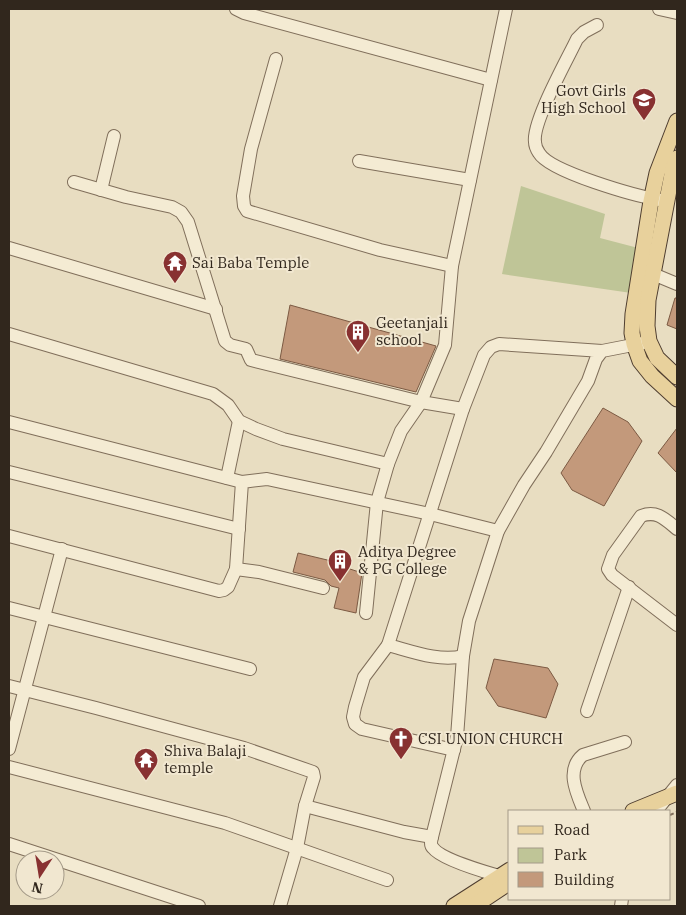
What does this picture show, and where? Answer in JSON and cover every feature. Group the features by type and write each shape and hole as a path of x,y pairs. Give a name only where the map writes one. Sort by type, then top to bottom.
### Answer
{"main road":[{"path":"677,122 657,173 659,200 653,274 648,300 647,326 641,343 640,361 652,376 677,399"},
{"path":"677,158 674,186 659,200 633,314 641,343 677,377"},
{"path":"637,810 667,803"},
{"path":"454,906 506,876"},
{"path":"474,906 506,876"}],"street":[{"path":"236,9 244,13 272,14 491,80"},
{"path":"366,613 377,502 388,464 401,431 421,402 445,346 452,266 506,9"},
{"path":"660,9 677,13"},
{"path":"597,26 584,32 577,39 537,121 535,141 539,153 550,163 614,188 659,200"},
{"path":"276,59 251,149 243,196 244,206 247,211 380,250 452,266"},
{"path":"102,189 114,136"},
{"path":"359,161 470,180"},
{"path":"74,182 172,207 181,212 188,222 225,341 230,345 246,349 250,360 421,402 463,409"},
{"path":"9,248 216,309"},
{"path":"653,274 677,284"},
{"path":"9,334 213,394 228,406 240,422 256,430 283,439 388,464"},
{"path":"454,750 362,729 355,724 353,717 364,677 388,645 463,409 484,355 491,347 499,344 602,351 641,343"},
{"path":"506,876 474,868 434,850 431,846 458,727 463,656 469,621 498,531 588,381 596,359 602,351"},
{"path":"9,422 227,478 250,481 267,479 377,502 498,531"},
{"path":"227,478 240,422"},
{"path":"9,472 239,529"},
{"path":"9,536 219,591 224,590 228,587 239,569 239,529 250,481"},
{"path":"677,530 661,517 654,514 641,516 613,554 608,569 612,575 677,625"},
{"path":"9,749 62,549"},
{"path":"239,569 323,588"},
{"path":"587,711 629,587"},
{"path":"9,608 250,669"},
{"path":"388,645 443,658 463,656"},
{"path":"9,686 244,748 313,772 314,777 280,906"},
{"path":"584,810 575,789 574,780 578,760 583,755 625,742"},
{"path":"9,767 225,823 387,880"},
{"path":"667,803 677,785"},
{"path":"305,806 404,832 432,837"},
{"path":"9,844 193,904"}],"green space":[{"path":"521,186 605,214 600,238 642,249 638,294 502,274"}],"building":[{"path":"675,298 677,298 677,329 667,325"},
{"name":"Geetanjali school","path":"290,305 436,346 416,392 280,359"},
{"path":"603,408 628,422 642,441 604,506 572,490 561,473"},
{"path":"677,428 677,473 658,453"},
{"name":"Aditya Degree & PG College","path":"298,553 344,564 344,567 362,573 356,613 334,608 339,588 331,586 325,580 293,572"},
{"path":"494,659 548,668 558,684 546,718 498,706 486,688"}],"place":[{"name":"Govt Girls High School","path":"644,121"},
{"name":"Sai Baba Temple","path":"175,284"},
{"name":"Geetanjali school","path":"358,353"},
{"name":"Aditya Degree & PG College","path":"340,582"},
{"name":"CSI UNION CHURCH","path":"401,760"},
{"name":"Shiva Balaji temple","path":"146,781"}]}
